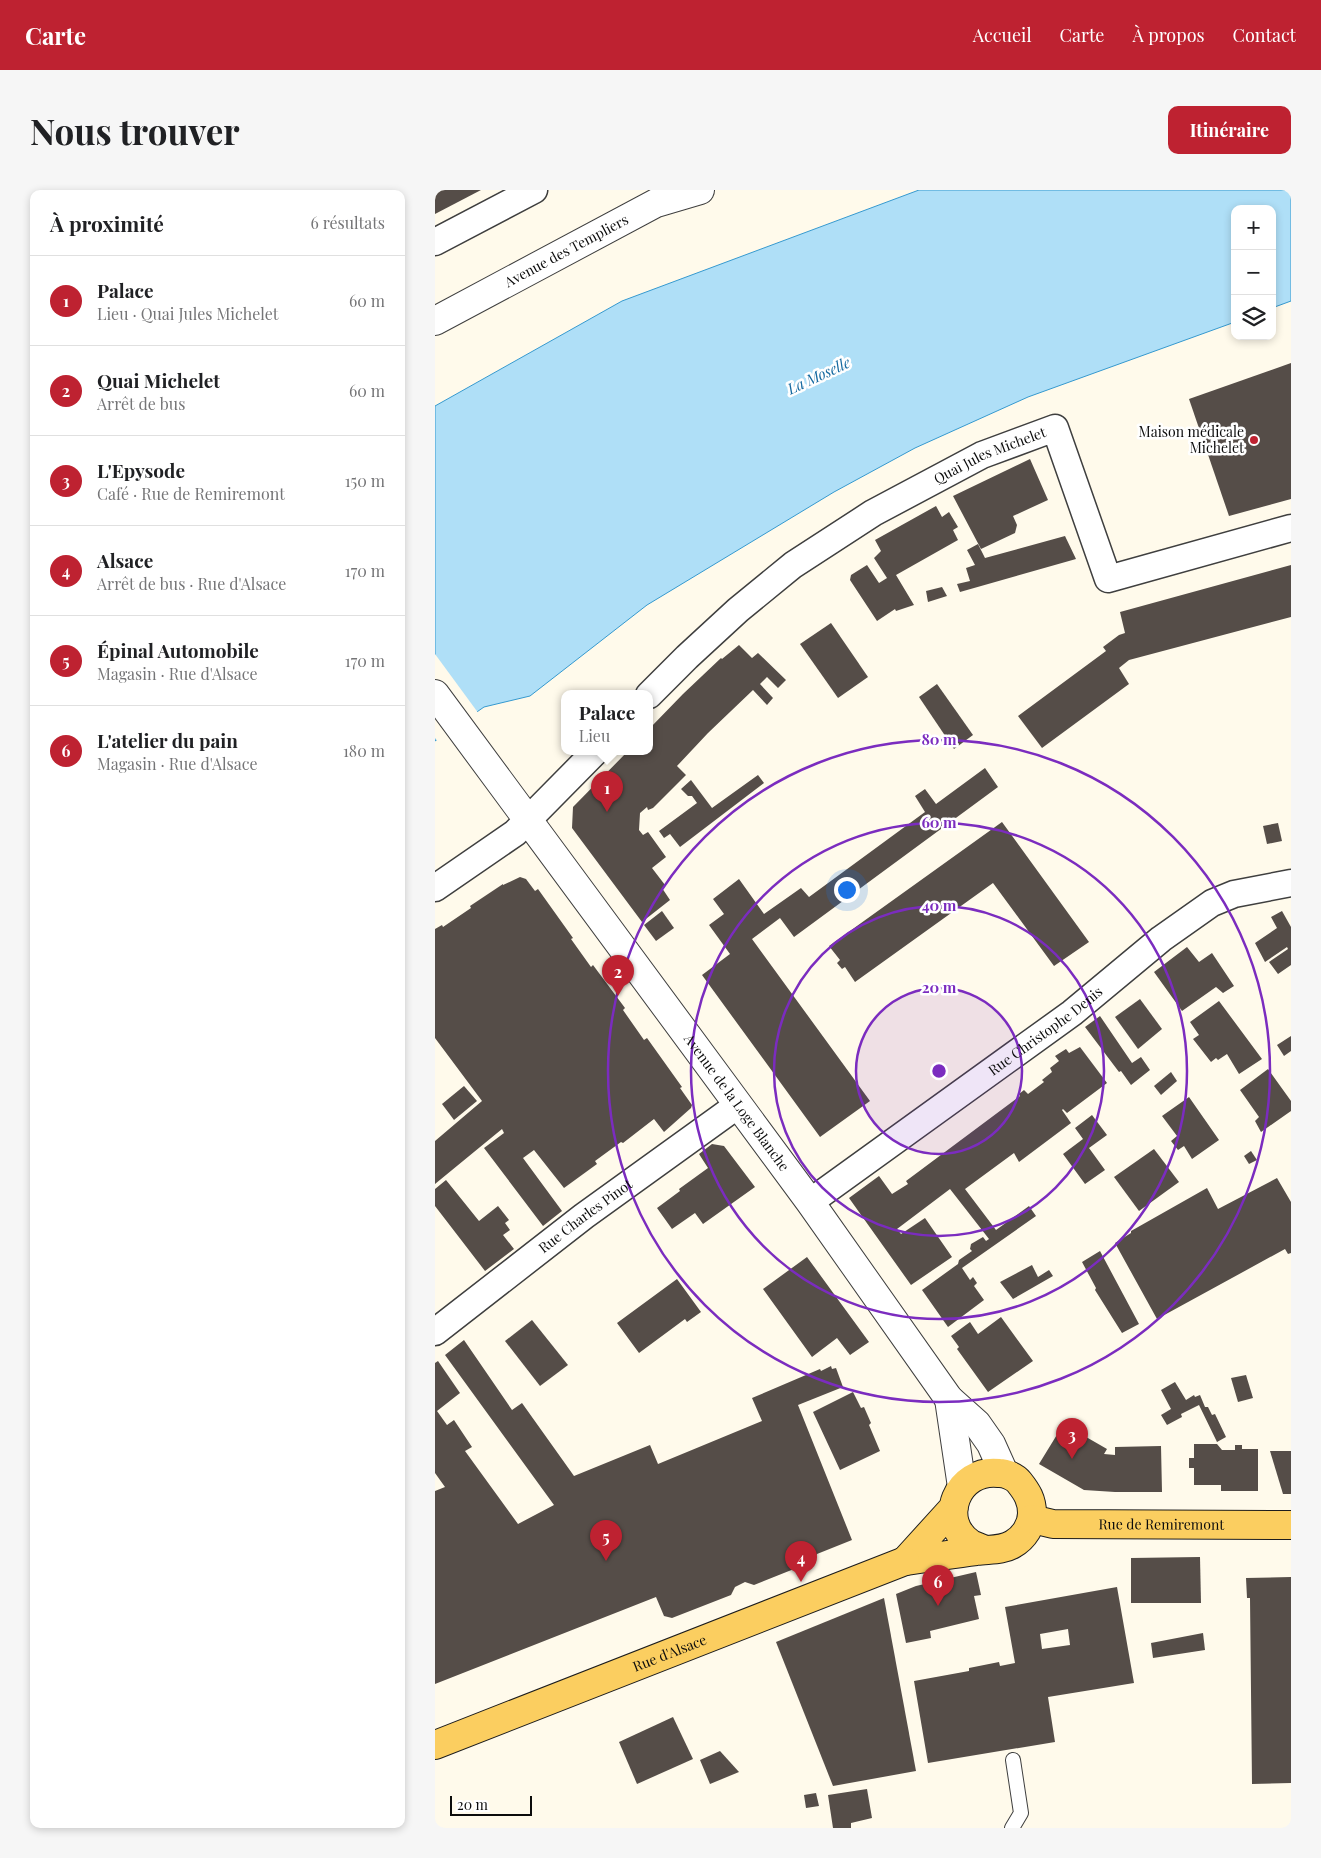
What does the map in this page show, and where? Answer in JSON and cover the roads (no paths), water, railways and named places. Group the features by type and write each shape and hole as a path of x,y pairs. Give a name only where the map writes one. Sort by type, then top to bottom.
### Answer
{"main road":[{"path":"989,1472 1003,1473 1017,1480 1026,1490 1032,1504 1032,1519 1025,1533 1014,1544 1000,1550 985,1550 971,1544 960,1533 955,1520 958,1497 965,1483 976,1475 989,1472"},
{"name":"Rue d'Alsace","path":"905,1561 958,1497"},
{"name":"Rue de Remiremont","path":"1032,1519 1053,1524 1291,1524"},
{"name":"Rue d'Alsace","path":"435,1745 905,1561 985,1550"}],"street":[{"path":"435,242 534,190"},
{"name":"Avenue des Templiers","path":"435,321 654,197 700,190"},
{"name":"Quai Jules Michelet","path":"653,691 701,643 793,565 873,513 973,460 1055,428 1107,579 1291,528"},
{"name":"Avenue de la Loge Blanche","path":"435,694 810,1202 949,1399 977,1424 991,1444 1003,1473"},
{"path":"435,888 515,833 524,814 591,755"},
{"name":"Rue Christophe Denis","path":"810,1202 1072,1013 1161,939 1211,903 1234,894 1291,884"},
{"name":"Rue Charles Pinot","path":"435,1332 584,1216 738,1105"},
{"name":"Avenue de la Loge Blanche","path":"949,1399 958,1497"}],"lane":[{"path":"1011,1828 1021,1813 1013,1760"}],"water":[{"name":"La Moselle","path":"919,190 1291,190 1291,301 1276,307 1276,205 1231,205 1231,323 1028,397 915,448 834,492 647,605 530,696 484,707 435,741 435,406 622,301"}],"place":[{"name":"Maison médicale Michelet","path":"1254,440"},
{"name":"Palace","path":"607,812"},
{"name":"Quai Michelet","path":"618,996"},
{"name":"L'Epysode","path":"1072,1459"},
{"name":"Épinal Automobile","path":"606,1561"},
{"name":"Alsace","path":"801,1582"},
{"name":"L'atelier du pain","path":"938,1606"}]}
